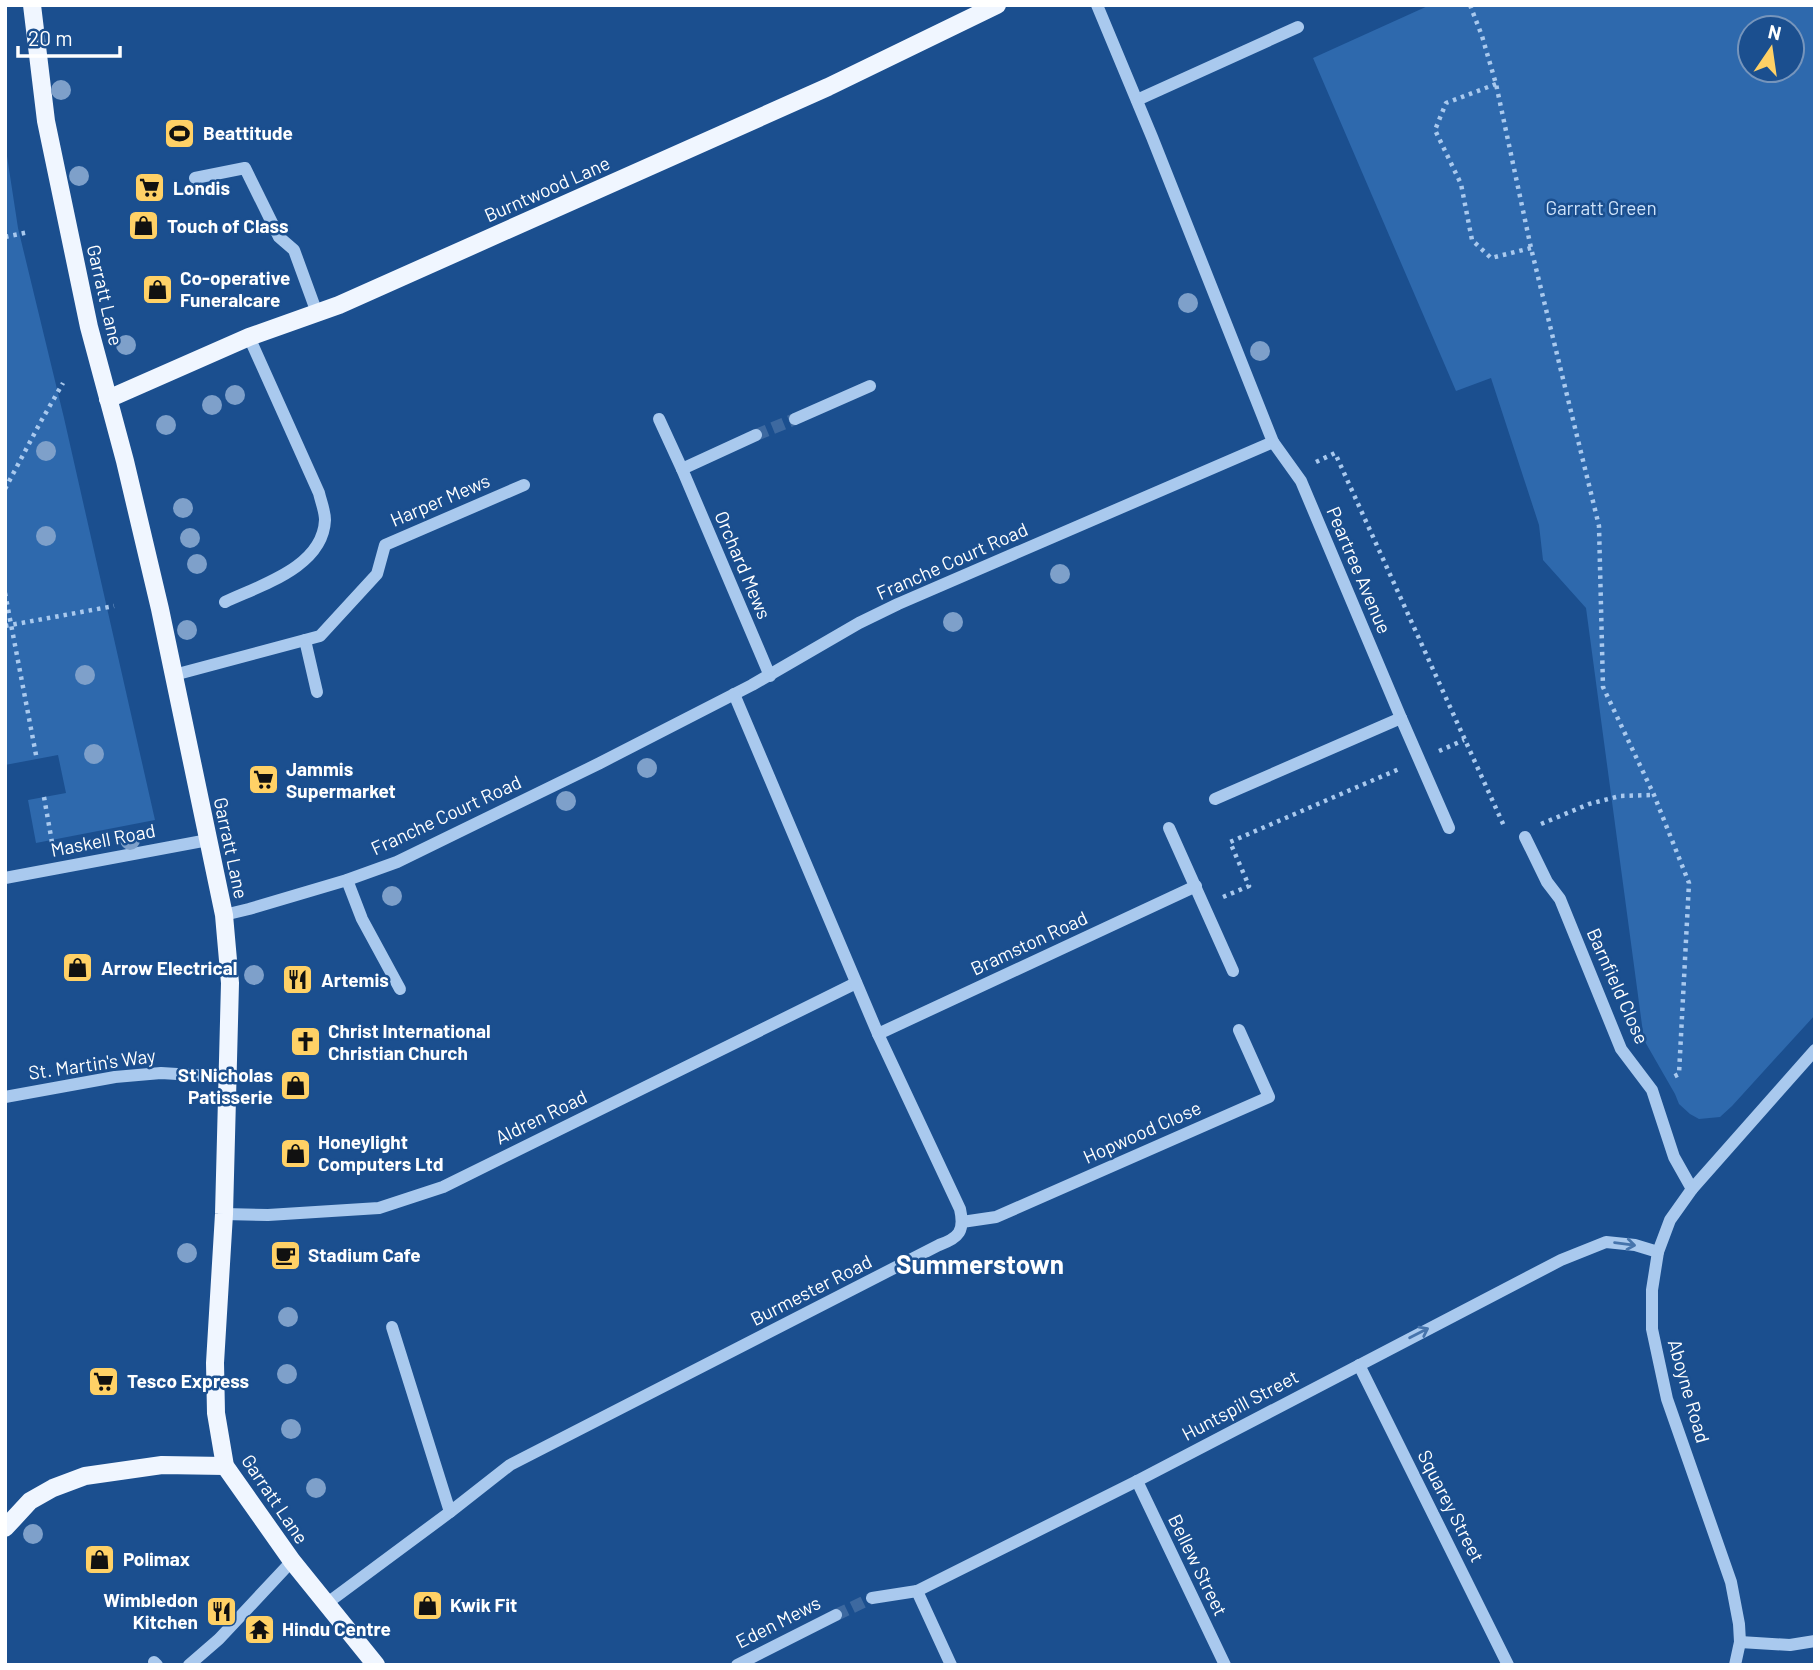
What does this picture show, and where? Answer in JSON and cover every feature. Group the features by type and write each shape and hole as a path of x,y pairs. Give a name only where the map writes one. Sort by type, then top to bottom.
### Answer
{"main road":[{"name":"Garratt Lane","path":"32,5 46,121 89,327 125,461 160,609 224,915 230,983 223,1214 215,1363 216,1413 225,1466 292,1561 376,1665"},
{"name":"Burntwood Lane","path":"108,399 249,337 351,300 828,87 997,5"},
{"path":"5,1528 30,1501 53,1488 85,1476 162,1465 225,1466"}],"street":[{"path":"1097,5 1273,442"},
{"path":"1137,100 1298,27"},
{"path":"195,178 245,168 279,237 294,250 317,313"},
{"path":"225,602 293,571 306,560 323,536 325,517 319,493 249,337"},
{"path":"795,419 870,386"},
{"name":"Orchard Mews","path":"659,419 770,676"},
{"path":"682,469 756,435"},
{"name":"Franche Court Road","path":"224,915 347,880 397,862 770,676 859,623 898,604 1273,442"},
{"name":"Peartree Avenue","path":"1273,442 1301,481 1449,828"},
{"name":"Harper Mews","path":"174,675 320,636 377,574 385,545 524,485"},
{"path":"305,640 317,692"},
{"path":"734,694 878,1034 960,1209 962,1222"},
{"path":"1215,799 1401,718"},
{"path":"1169,828 1233,971"},
{"name":"Barnfield Close","path":"1530,832 1547,882 1560,899 1621,1049 1652,1090 1674,1157 1692,1189"},
{"name":"Maskell Road","path":"5,878 208,841"},
{"path":"347,880 362,919 400,989"},
{"name":"Bramston Road","path":"878,1034 1196,886"},
{"name":"Aldren Road","path":"223,1214 268,1215 379,1208 443,1186 856,983"},
{"name":"Hopwood Close","path":"962,1222 996,1217 1269,1097 1239,1030"},
{"name":"Aboyne Road","path":"1735,1665 1740,1642 1731,1582 1667,1399 1652,1329 1652,1290 1658,1252 1670,1220 1692,1189 1815,1050"},
{"name":"St. Martin's Way","path":"5,1097 115,1077 161,1073 226,1077"},
{"name":"Burmester Road","path":"326,1604 510,1465 927,1251 954,1240 959,1235 962,1222"},
{"name":"Huntspill Street","path":"917,1591 1137,1481 1561,1260 1606,1242 1635,1245 1658,1252"},
{"path":"392,1328 450,1512"},
{"name":"Squarey Street","path":"1359,1365 1508,1665"},
{"name":"Bellew Street","path":"1137,1481 1225,1665"},
{"path":"189,1665 219,1639 292,1561"},
{"path":"872,1598 917,1591 951,1665"},
{"name":"Eden Mews","path":"737,1665 836,1615"},
{"path":"1740,1642 1790,1645 1815,1641"}],"path":[{"path":"1470,5 1496,84 1531,248 1599,526 1603,687 1654,795 1689,883 1679,1074 1652,1090"},
{"path":"1496,84 1446,103 1435,130 1461,184 1472,240 1491,258 1531,248"},
{"path":"5,237 29,232"},
{"path":"5,489 63,383"},
{"path":"1316,462 1335,453 1504,828"},
{"path":"5,593 8,626 37,760"},
{"path":"8,626 114,606"},
{"path":"1205,905 1249,886 1230,842 1464,740"},
{"path":"1530,832 1589,804 1620,796 1654,795"},
{"path":"44,797 54,850"}],"green space":[{"name":"Garratt Green","path":"1430,5 1815,5 1815,1015 1720,1117 1699,1119 1679,1104 1644,1040 1586,608 1543,560 1539,525 1491,378 1456,391 1313,58"},
{"path":"5,143 18,228 155,820 36,843 28,800 66,793 58,755 5,765"}],"tunnel":[{"path":"756,435 795,419"},
{"path":"836,1615 872,1598"}],"place":[{"name":"Beattitude","path":"180,133"},
{"name":"Londis","path":"150,188"},
{"name":"Touch of Class","path":"144,226"},
{"name":"Co-operative Funeralcare","path":"157,289"},
{"name":"Jammis Supermarket","path":"263,780"},
{"name":"Arrow Electrical","path":"78,968"},
{"name":"Artemis","path":"298,980"},
{"name":"Christ International Christian Church","path":"305,1042"},
{"name":"St Nicholas Patisserie","path":"296,1086"},
{"name":"Honeylight Computers Ltd","path":"295,1153"},
{"name":"Stadium Cafe","path":"285,1255"},
{"name":"Tesco Express","path":"104,1381"},
{"name":"Polimax","path":"100,1559"},
{"name":"Kwik Fit","path":"427,1605"},
{"name":"Wimbledon Kitchen","path":"221,1611"},
{"name":"Hindu Centre","path":"259,1629"}],"district":[{"name":"Summerstown","path":"980,1265"}]}
